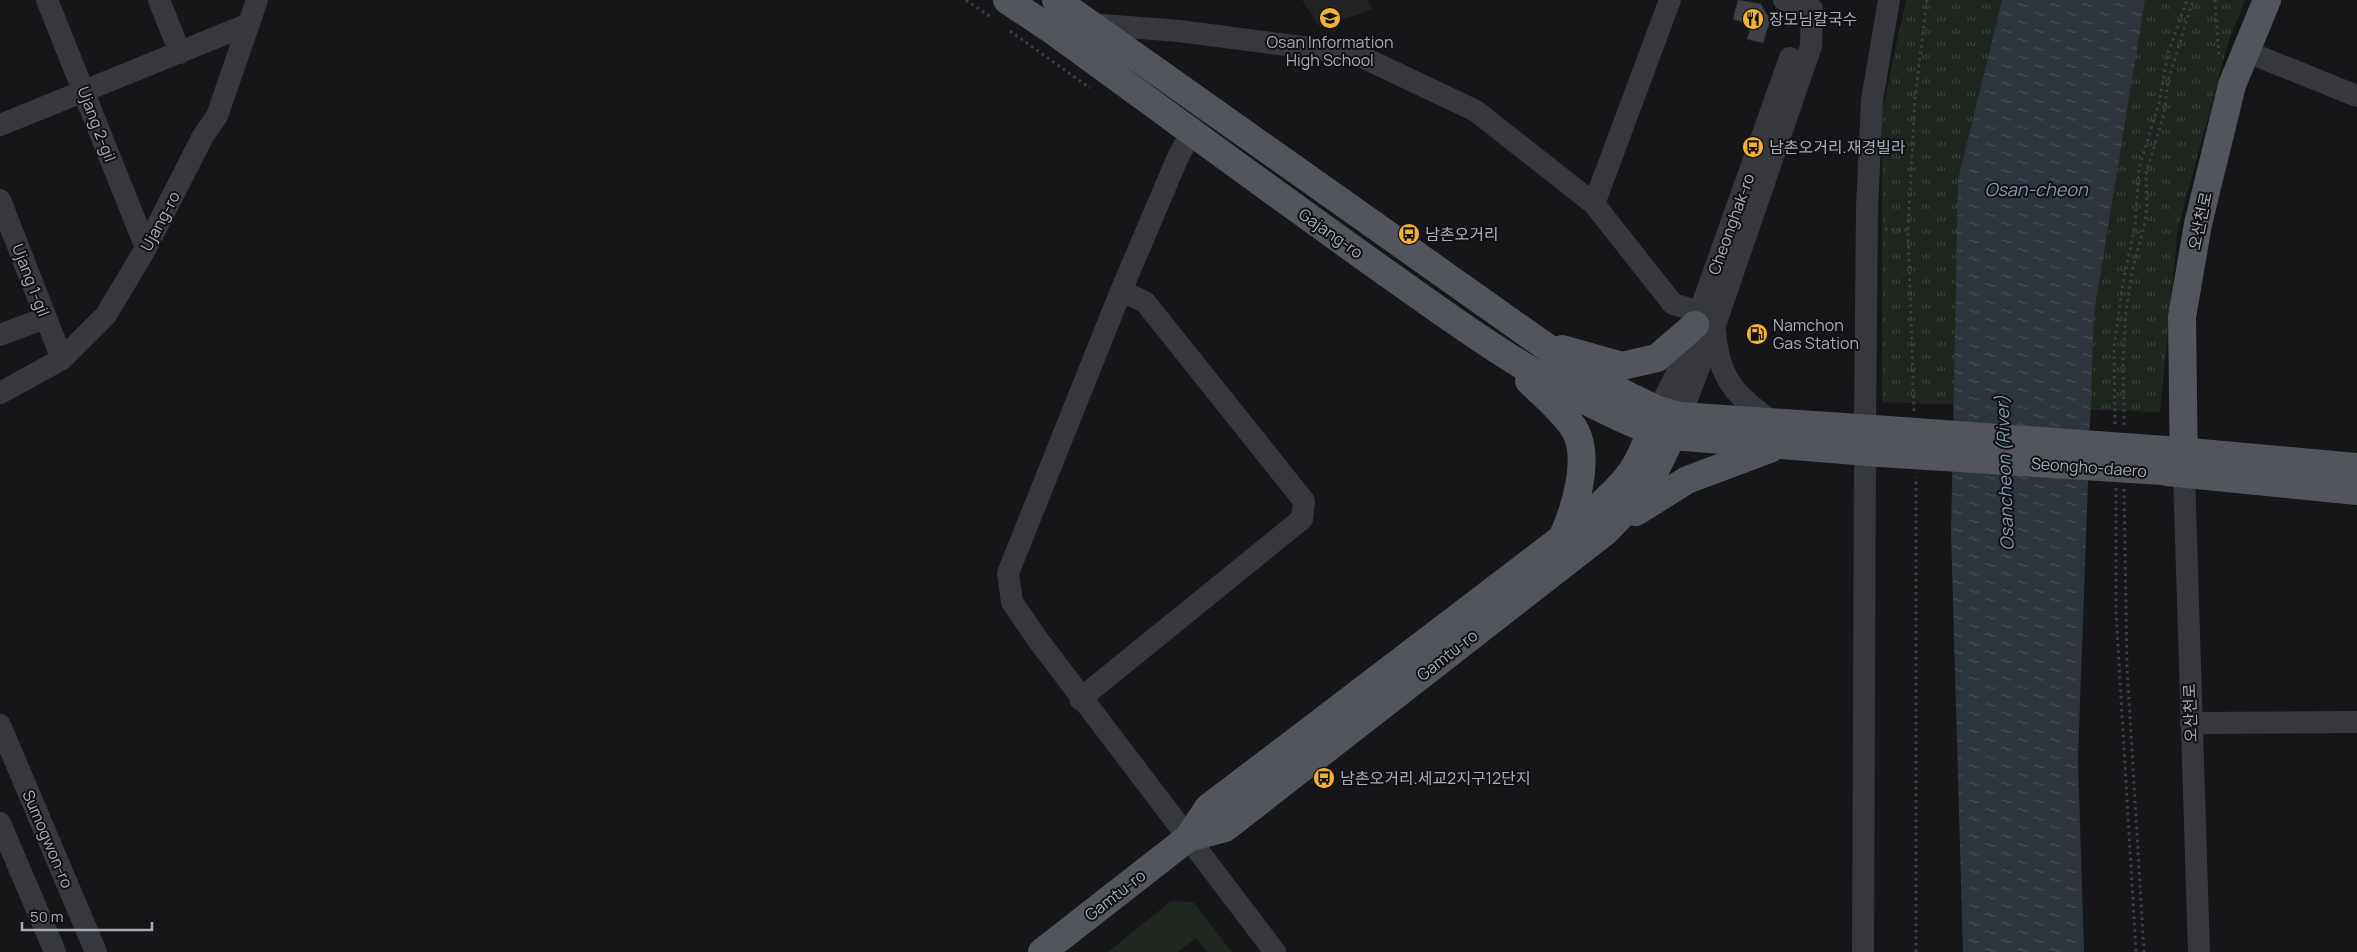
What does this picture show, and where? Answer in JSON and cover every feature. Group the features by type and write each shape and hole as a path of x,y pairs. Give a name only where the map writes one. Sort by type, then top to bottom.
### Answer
{"main road":[{"name":"Gajang-ro","path":"1056,0 1586,375 1665,423"},
{"name":"오산천로","path":"2175,461 2182,317 2198,224 2232,85 2267,0"},
{"name":"Gajang-ro","path":"1003,11 1049,28 1478,338 1544,380 1620,418 1665,423"},
{"path":"1519,328 1559,348 1622,366 1657,358 1703,321"},
{"path":"1478,338 1547,397 1576,432 1581,471 1574,511 1561,540"},
{"name":"Seongho-daero","path":"1665,423 1776,435 2175,461 2357,468"},
{"name":"Gamtu-ro","path":"1188,838 1225,828 1605,532 1645,492 1665,423"},
{"name":"Gamtu-ro","path":"1042,952 1188,838 1208,808 1561,540 1607,499 1627,478 1665,423"},
{"path":"1605,532 1688,480 1752,454 1776,435"},
{"name":"Seongho-daero","path":"2175,461 2357,491"}],"street":[{"name":"Ujang 2-gil","path":"47,0 146,248"},
{"path":"159,0 180,53"},
{"name":"Ujang-ro","path":"0,394 62,360 106,315 146,248 203,136 217,116 257,0"},
{"path":"1594,204 1670,0"},
{"path":"1784,0 1813,5"},
{"path":"1863,952 1875,441 1867,208 1872,100 1888,0"},
{"name":"Cheonghak-ro","path":"1665,423 1676,375 1703,321 1810,46 1813,5"},
{"path":"0,125 249,24"},
{"path":"1090,24 1179,31 1356,54 1476,111 1594,204 1673,304 1703,321 1722,371 1745,402 1776,435"},
{"path":"2245,51 2357,96"},
{"path":"1192,132 1178,157 1121,291 1008,573 1012,602 1080,699 1275,952"},
{"name":"Ujang 1-gil","path":"0,200 62,360"},
{"path":"1080,699 1302,519 1304,501 1145,302 1121,291"},
{"path":"0,335 45,318"},
{"name":"오산천로","path":"2175,461 2190,723 2199,952"},
{"path":"2190,723 2357,722"},
{"name":"Sumogwon-ro","path":"0,725 96,952"},
{"path":"0,823 55,952"}],"path":[{"path":"966,0 1003,11"},
{"path":"2215,0 2219,62 2232,85"},
{"path":"1006,28 1094,90"}],"shaded area":[{"name":"Osan Information High School","path":"1302,0 1368,0 1372,10 1320,27"}],"green space":[{"path":"1906,0 2245,0 2228,43 2178,228 2160,412 1882,402 1882,112"},
{"path":"1171,901 1193,902 1232,952 1207,952 1196,938 1178,952 1108,952"}],"water":[{"name":"Osan-cheon","path":"2002,0 2145,0 2094,313 2078,759 2084,952 1963,952 1951,533 1958,180"}],"building":[{"path":"1738,0 1761,4 1770,20 1763,43 1747,39 1752,25 1733,19"}],"place":[{"name":"Osan Information High School","path":"1330,18"},
{"name":"장모님칼국수","path":"1753,19"},
{"name":"남촌오거리.재경빌라","path":"1753,147"},
{"name":"남촌오거리","path":"1409,234"},
{"name":"Namchon Gas Station","path":"1757,334"},
{"name":"남촌오거리.세교2지구12단지","path":"1324,778"}],"water label":[{"name":"Osancheon (River)","path":"2004,473"}]}
